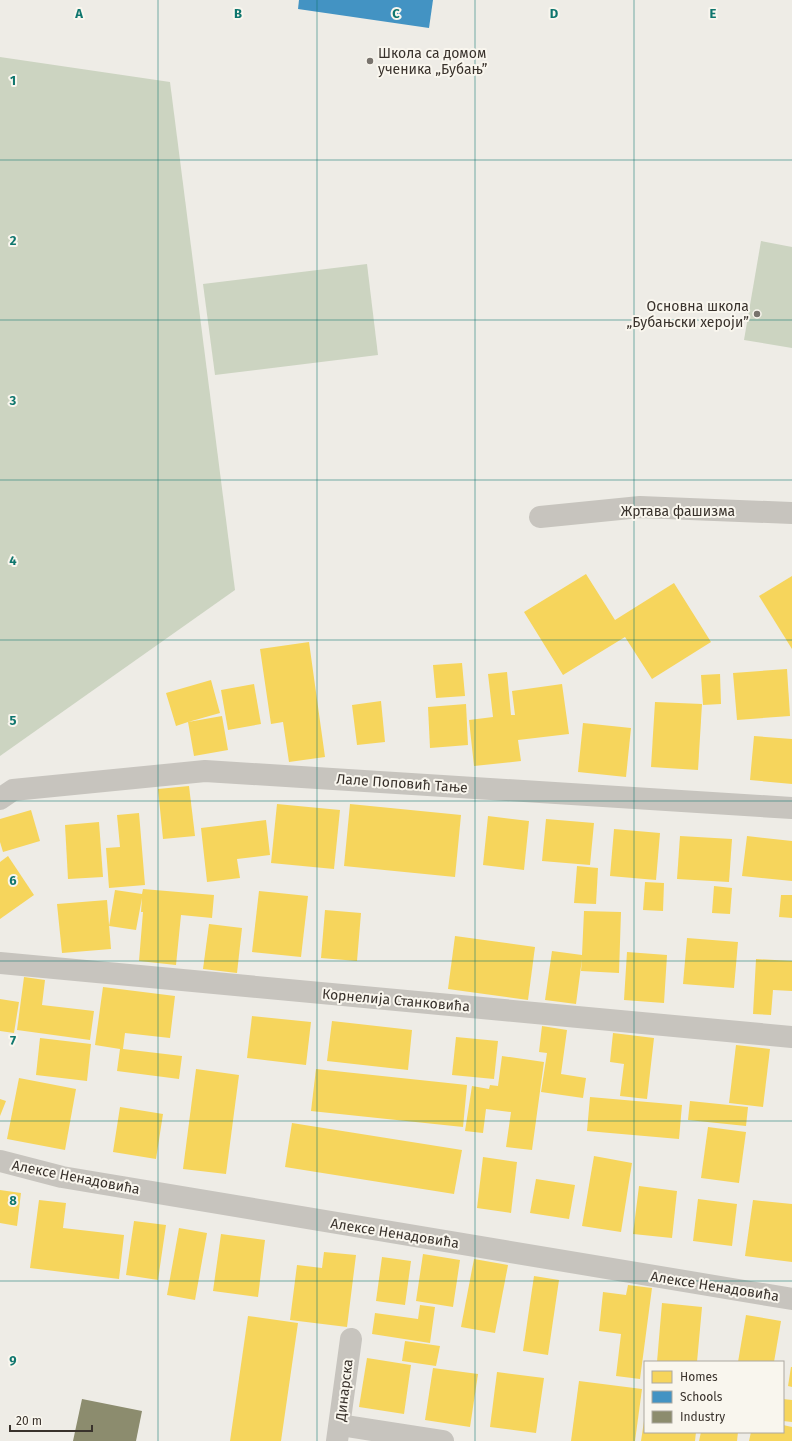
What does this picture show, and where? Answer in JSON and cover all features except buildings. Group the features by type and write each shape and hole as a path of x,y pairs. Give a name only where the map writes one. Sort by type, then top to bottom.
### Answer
{"street":[{"name":"Жртава фашизма","path":"540,517 640,508 792,513"},
{"name":"Лале Поповић Тање","path":"6,795 205,771 792,808"},
{"name":"Корнелија Станковића","path":"0,963 792,1037"},
{"name":"Алексе Ненадовића","path":"0,1161 62,1177 792,1299"},
{"name":"Динарска","path":"338,1433 351,1339"},
{"path":"338,1433 443,1441"}],"green space":[{"path":"0,57 170,82 235,590 0,756"},
{"path":"761,241 792,247 792,348 744,340"},
{"path":"367,264 378,355 215,375 203,284"}],"place":[{"name":"Школа са домом ученика „Бубањ”","path":"370,61"},
{"name":"Основна школа „Бубањски хероји”","path":"757,314"}]}
